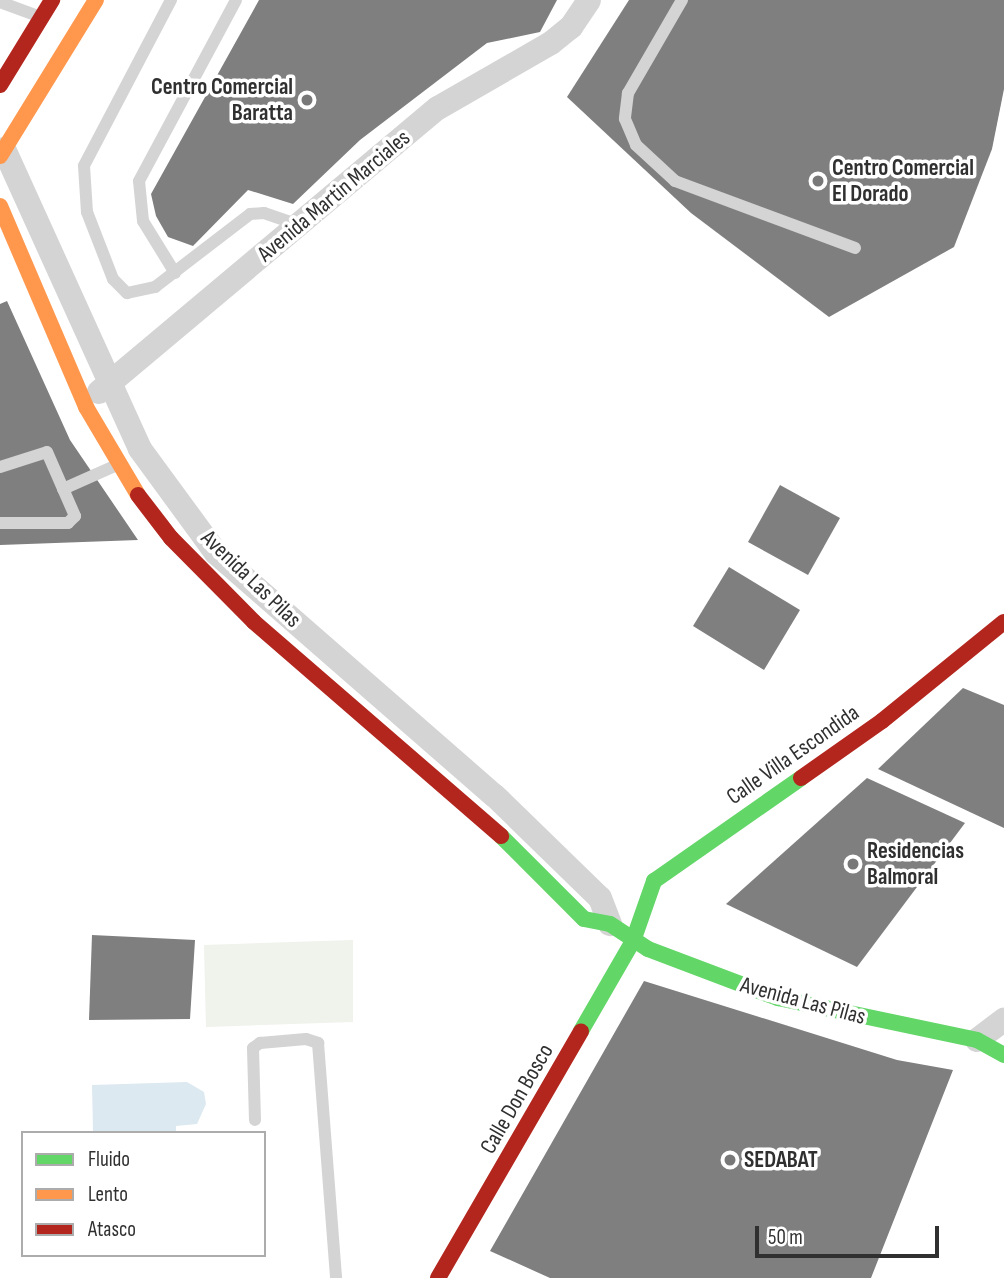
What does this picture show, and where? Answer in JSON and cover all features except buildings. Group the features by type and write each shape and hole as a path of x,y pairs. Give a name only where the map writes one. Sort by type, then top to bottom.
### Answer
{"street":[{"path":"0,85 52,0"},
{"path":"1,149 96,0"},
{"name":"Avenida Martin Marciales","path":"84,403 110,385 438,108 551,43 570,27 589,0"},
{"name":"Avenida Las Pilas","path":"1,149 140,449 216,553 476,778 600,898 610,924"},
{"name":"Avenida Las Pilas","path":"0,206 84,403 118,465 171,538 218,590 481,816 584,919 610,924 633,941 778,998 977,1040 1004,1055"},
{"name":"Calle Villa Escondida","path":"633,941 654,881 881,722 1004,622"},
{"name":"Calle Don Bosco","path":"438,1278 633,941"},
{"path":"977,1040 1004,1020"}],"lane":[{"path":"171,0 90,151 82,183 97,240 119,289 140,294 175,273 250,214 264,213 299,225"},
{"path":"175,273 143,221 139,181 236,0"},
{"path":"682,0 628,93 625,119 636,145 675,181 855,248"},
{"path":"0,2 41,18"},
{"path":"0,467 47,452 75,516 68,523 0,523"},
{"path":"63,489 118,465"},
{"path":"255,1120 253,1048 260,1043 306,1039 318,1043 336,1278"}],"shaded area":[{"path":"353,940 353,1022 206,1027 204,945"},
{"path":"187,1082 204,1092 206,1104 197,1124 176,1126 176,1131 93,1131 92,1085"}],"traffic: fast":[{"path":"581,1031 633,941 654,881 801,778"},
{"path":"501,836 584,919 610,924 648,949 778,998 977,1040 1004,1055"}],"traffic: slow":[{"path":"0,156 96,0"},
{"path":"0,206 86,407 138,495"}],"traffic: jam":[{"path":"0,85 52,0"},
{"path":"138,495 171,538 254,622 501,836"},
{"path":"801,778 882,721 1004,622"},
{"path":"438,1278 581,1031"}],"place":[{"name":"Centro Comercial Baratta","path":"307,100"},
{"name":"Centro Comercial El Dorado","path":"818,181"},
{"name":"Residencias Balmoral","path":"853,864"},
{"name":"SEDABAT","path":"730,1160"}]}
